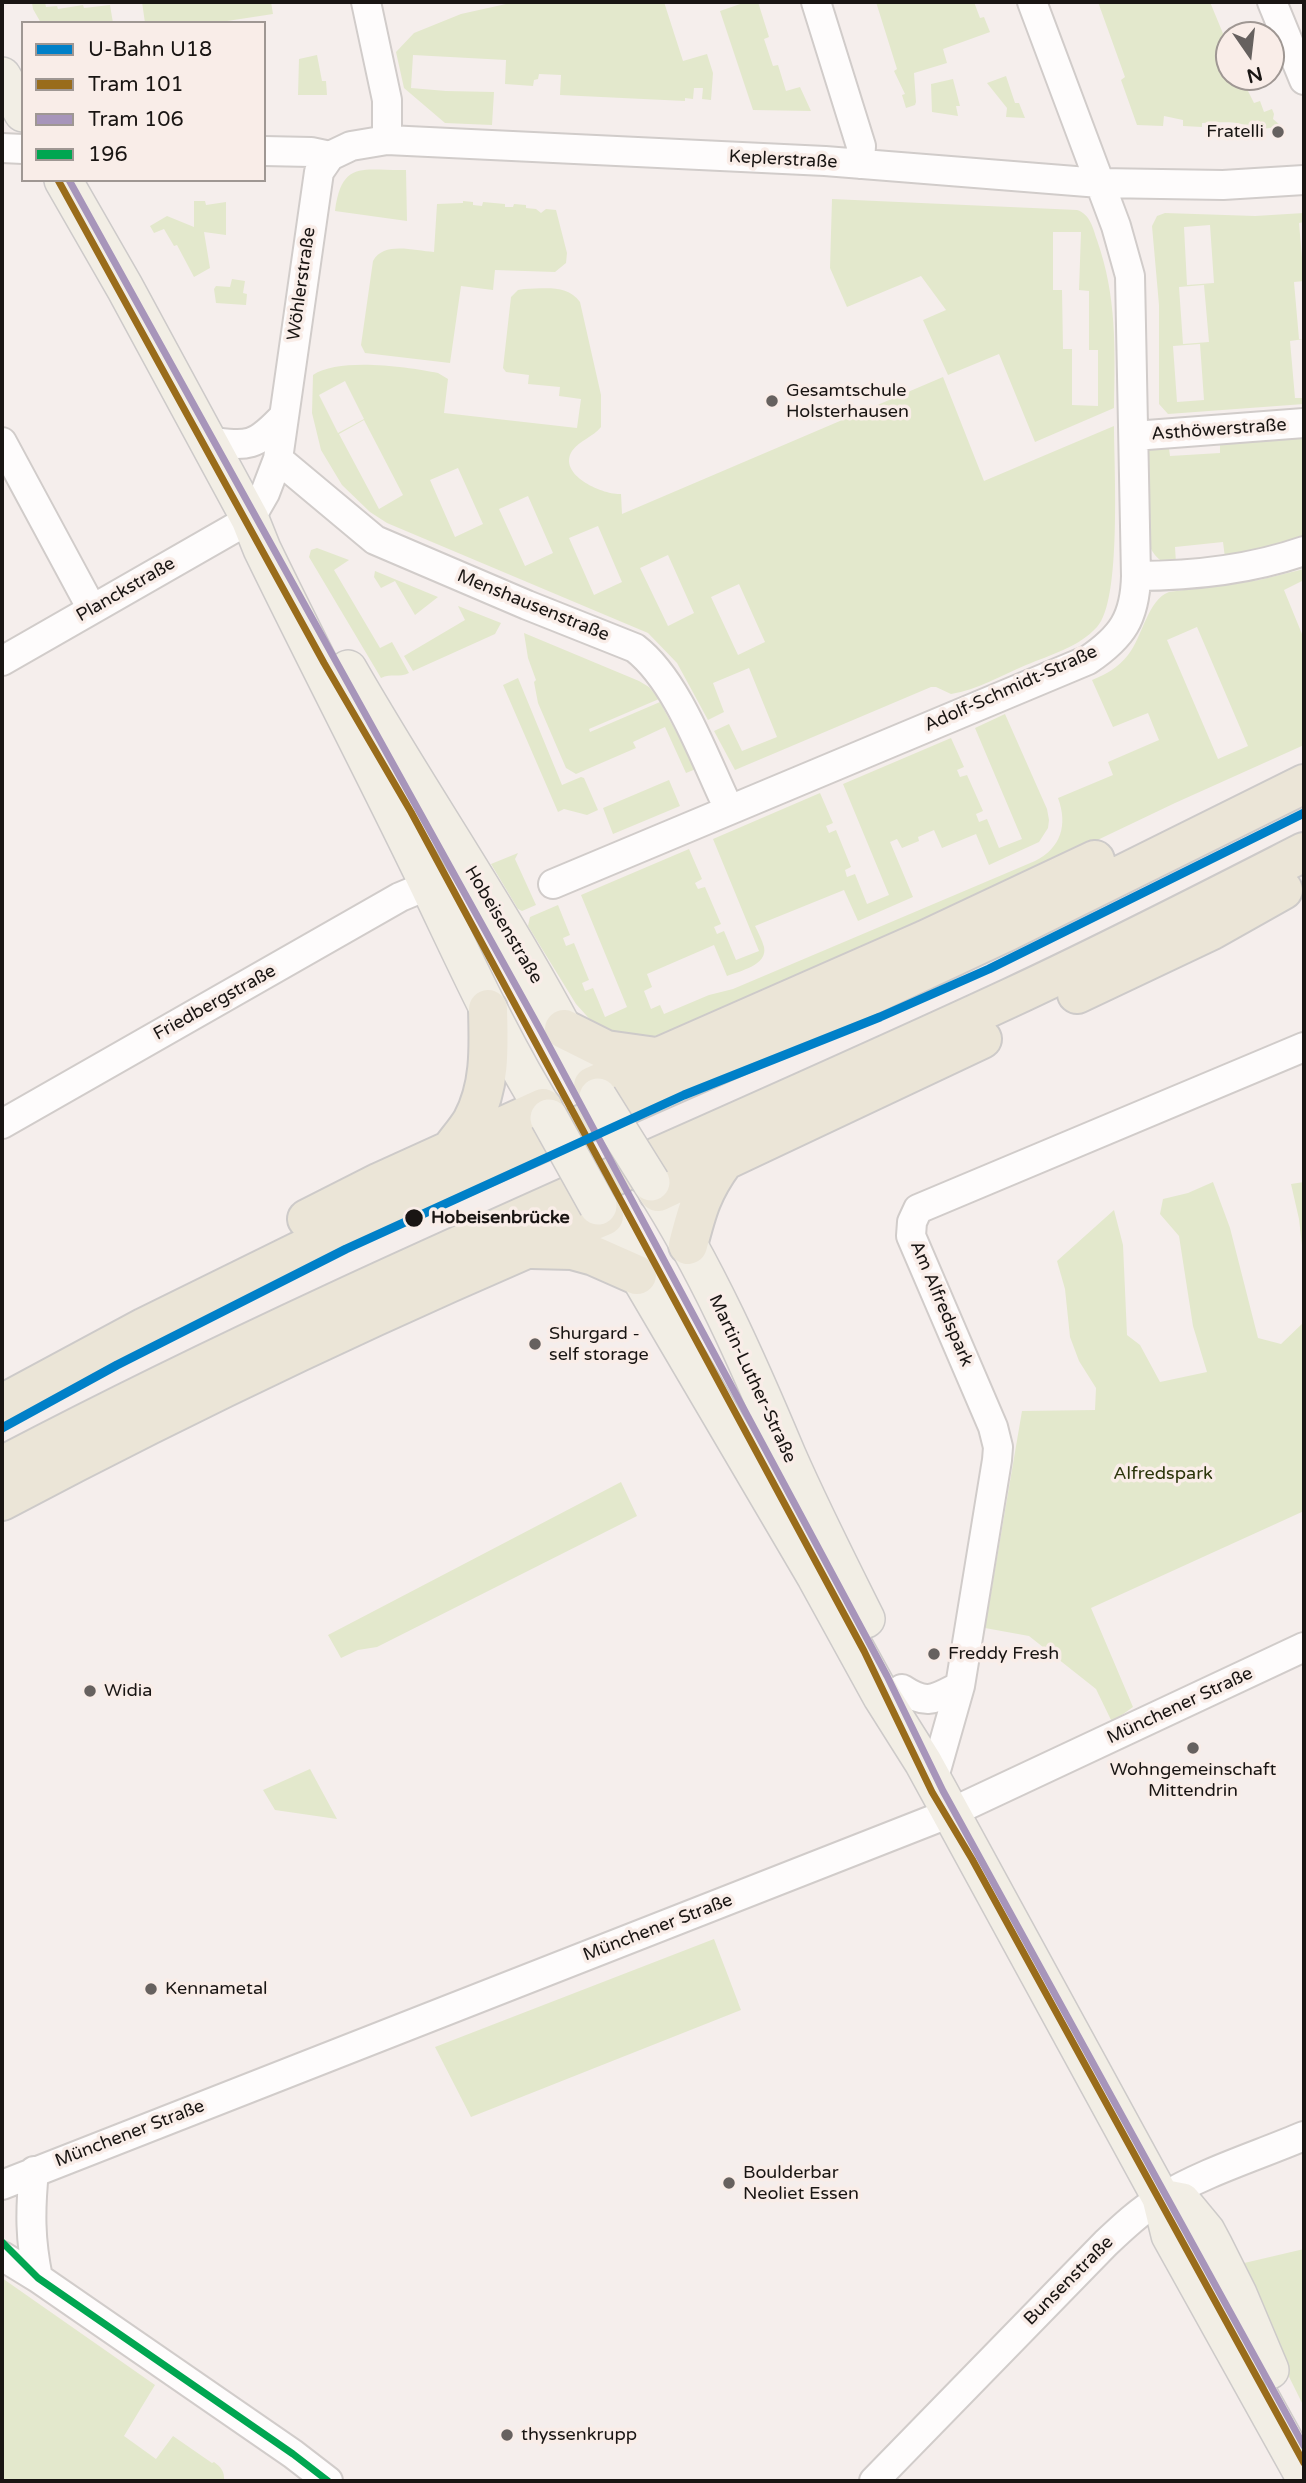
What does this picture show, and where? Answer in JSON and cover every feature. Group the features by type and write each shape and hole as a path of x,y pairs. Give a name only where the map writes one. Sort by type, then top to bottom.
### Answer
{"highway":[{"path":"596,1091 658,1058 925,940 1304,765"},
{"path":"2,1404 145,1327 338,1232 900,982 1083,895 1304,784"},
{"path":"2,1466 271,1331 1015,996 1304,852"},
{"path":"654,1187 724,1161 1212,930 1304,877"},
{"path":"450,1151 472,1121 482,1097 487,1076 488,1009"},
{"path":"564,1029 606,1051 658,1058"},
{"path":"2,1374 368,1188 450,1151 546,1113"},
{"path":"688,1245 700,1201 724,1161"},
{"path":"2,1501 244,1377 526,1249 601,1211"},
{"path":"526,1249 583,1253 637,1275"}],"main road":[{"path":"2,76 21,109"},
{"name":"Hobeisenstraße","path":"64,182 250,519 262,549 488,1009 546,1113"},
{"name":"Hobeisenstraße","path":"250,519 273,542 564,1029 596,1091"},
{"path":"546,1113 596,1091"},
{"name":"Martin-Luther-Straße","path":"596,1091 688,1245 760,1387 788,1457 908,1701 928,1772"},
{"name":"Martin-Luther-Straße","path":"546,1113 637,1275 928,1772 1161,2198 1170,2235 1304,2476"},
{"path":"601,1211 654,1187"},
{"path":"1161,2198 1182,2202 1206,2231 1304,2436"}],"street":[{"path":"366,2 387,100 387,140"},
{"path":"816,2 861,146 860,164"},
{"name":"Adolf-Schmidt-Straße","path":"553,884 1088,660 1111,644 1126,624 1136,590 1130,276 1101,183 1031,2"},
{"path":"1272,2 1304,80"},
{"name":"Keplerstraße","path":"266,151 311,152 330,156 351,146 387,140 860,164 1101,183 1223,185 1304,180"},
{"path":"2,148 21,149"},
{"name":"Wöhlerstraße","path":"250,519 265,494 278,459 319,172 330,156"},
{"path":"208,441 232,446 244,445 269,433 284,416"},
{"name":"Asthöwerstraße","path":"1134,436 1304,423"},
{"path":"2,442 92,609"},
{"name":"Menshausenstraße","path":"278,459 375,540 635,648 663,677 729,809"},
{"name":"Planckstraße","path":"2,661 250,519"},
{"path":"1136,576 1232,568 1304,551"},
{"name":"Friedbergstraße","path":"2,1124 400,897 429,885"},
{"name":"Am Alfredspark","path":"928,1772 960,1685 998,1447 993,1427 911,1236 912,1222 918,1209 1304,1047"},
{"name":"Münchener Straße","path":"2,2185 950,1813 1304,1647"},
{"path":"901,1689 917,1698 933,1699 960,1685"},
{"name":"Bunsenstraße","path":"874,2481 1132,2219 1161,2198 1304,2136"},
{"path":"34,2171 31,2243 38,2278"},
{"path":"2,2242 38,2278"},
{"path":"2,2256 38,2278 313,2476"}],"green space":[{"path":"45,2 46,7 57,6 58,9 110,5 113,21 40,21 32,3"},
{"path":"142,2 271,2 273,14 227,21 145,21"},
{"path":"515,2 664,2 683,61 707,54 713,73 711,100 702,99 703,88 694,88 693,99 685,98 685,101 560,95 561,75 539,74 533,86 505,84 506,60 413,55 411,88 494,92 492,125 445,123 404,88 396,52 414,33 461,14"},
{"path":"746,2 758,2 769,37 764,39 773,66 778,65 786,91 800,87 811,111 753,110 720,11"},
{"path":"876,2 974,2 980,18 984,17 990,32 943,49 947,63 914,73 916,102 906,108 902,95 905,94 894,71 897,69"},
{"path":"1098,2 1210,2 1218,21 1215,21 1215,91 1248,91 1254,103 1260,101 1264,112 1272,109 1273,119 1280,125 1253,130 1242,124 1229,122 1202,123 1202,127 1183,126 1183,120 1164,116 1163,126 1137,125 1121,80 1125,77"},
{"path":"317,55 322,81 326,81 327,95 298,95 299,59"},
{"path":"1006,76 1015,103 1019,103 1025,118 1006,117 1007,108 987,83"},
{"path":"953,79 960,106 956,106 958,116 932,112 931,84"},
{"path":"366,170 406,170 407,221 335,211 338,194 349,175"},
{"path":"832,199 1077,210 1088,218 1092,226 1108,282 1114,344 1114,408 1035,442 999,354 948,375 923,320 946,310 921,276 847,307 830,268","holes":["1053,232 1081,232 1079,290 1089,291 1089,350 1098,350 1098,406 1072,405 1072,349 1063,349 1062,290 1053,290"]},
{"path":"194,201 205,201 206,205 226,202 226,235 204,232 210,268 194,277 177,245 174,246 164,229 154,233 150,226 167,216 194,227"},
{"path":"463,201 482,206 483,202 505,204 505,207 513,207 514,204 526,205 526,208 536,209 541,213 546,209 556,210 567,253 566,263 555,272 495,270 493,290 461,286 450,363 365,353 361,345 373,261 384,251 392,249 434,252 437,204"},
{"path":"1165,213 1255,216 1304,213 1304,222 1299,223 1304,281 1294,282 1299,339 1304,339 1290,341 1295,398 1304,398 1304,404 1168,414 1159,404 1159,305 1152,226 1157,216","holes":["1210,225 1214,283 1187,285 1184,227","1204,285 1209,342 1183,344 1179,287","1200,344 1204,400 1177,402 1173,346"]},
{"path":"232,279 245,281 243,293 247,294 246,305 216,303 216,286 230,287"},
{"path":"518,290 562,290 575,296 580,302 601,395 601,427 575,447 569,460 571,468 584,482 604,491 621,494 622,514 943,377 984,481 1114,426 1115,532 1110,590 1105,613 1090,634 1073,645 980,686 951,694 931,687 735,770 714,731 729,724 742,751 777,737 749,668 713,683 724,712 708,720 677,663 648,633 387,523 370,512 342,485 321,450 312,413 313,375 339,366 374,365 438,373 448,379 444,413 577,428 581,399 559,396 560,387 528,384 529,375 506,372 503,368 511,297","holes":["345,381 364,419 338,433 319,395","364,420 403,495 379,509 339,434","458,468 483,524 455,537 430,480","528,496 553,553 525,566 499,509","598,526 622,582 594,595 569,538","668,555 694,613 668,626 640,568","739,584 765,642 738,655 711,597"]},
{"path":"1304,431 1304,540 1225,558 1223,542 1175,547 1176,563 1164,562 1156,556 1151,549 1147,457 1150,448 1168,441 1170,456 1220,453 1220,438"},
{"path":"317,548 349,560 334,570 380,648 392,642 409,673 381,678 309,557 311,550"},
{"path":"1304,569 1304,580 1284,590 1304,639 1304,745 999,887 673,1033 634,1040 595,1025 576,1004 528,926 530,917 558,905 570,935 563,938 566,946 574,943 589,980 582,983 585,991 593,988 605,1017 627,1007 581,895 689,849 702,879 695,883 698,889 705,887 721,924 714,927 717,934 724,931 736,960 759,951 713,839 820,793 833,823 826,826 829,833 836,830 851,867 845,870 847,877 855,874 867,904 889,895 843,784 951,738 964,767 957,770 960,777 967,775 983,811 976,814 979,822 987,819 999,848 1022,839 975,728 1005,714 1047,809 1048,828 1039,842 989,865 976,834 942,848 934,830 918,837 919,841 902,848 897,839 890,842 913,897 858,921 844,890 755,926 764,953 752,966 727,976 714,945 647,974 652,987 644,991 651,1009 660,1005 664,1014 709,995 733,989 1035,861 1051,849 1060,835 1062,817 1058,798 1113,775 1108,762 1159,740 1148,713 1113,727 1092,680 1112,670 1128,655 1150,611 1162,596 1169,592 1259,580","holes":["1197,627 1248,746 1218,759 1167,640"]},
{"path":"375,571 438,597 415,615 395,581 381,588 374,577"},
{"path":"458,606 501,623 495,634 413,671 404,656 465,620"},
{"path":"524,633 639,681 649,687 659,699 589,729 590,732 660,702 696,769 686,773 665,727 633,742 636,748 576,774 566,768 538,703 534,682 536,680 528,658"},
{"path":"518,678 562,785 584,778 598,810 587,815 564,809 558,812 503,685"},
{"path":"669,780 680,806 613,834 603,808"},
{"path":"518,853 515,859 536,905 522,911 518,909 491,864"},
{"name":"Alfredspark","path":"1213,1182 1230,1228 1258,1338 1281,1344 1304,1322 1304,1511 1091,1608 1133,1707 1112,1722 1096,1689 1029,1636 985,1628 1022,1411 1095,1410 1096,1388 1079,1361 1070,1337 1065,1289 1057,1261 1114,1210 1123,1245 1127,1335 1140,1345 1160,1382 1207,1372 1193,1326 1179,1236 1160,1214 1163,1199 1188,1193"},
{"path":"1304,1182 1304,1263 1299,1219 1291,1184"},
{"path":"621,1482 637,1516 377,1647 358,1650 341,1658 328,1635"},
{"path":"310,1769 337,1819 275,1810 263,1790"},
{"path":"714,1939 741,2010 471,2117 435,2047"},
{"path":"1304,2249 1304,2407 1249,2296 1240,2264"},
{"path":"2,2278 155,2385 124,2436 156,2459 173,2436 221,2468 224,2481 2,2481"}],"tram line":[{"name":"101","path":"59,182 324,663 411,812 864,1651 932,1792 972,1859 1304,2463"},
{"name":"106","path":"70,182 541,1031 887,1676 943,1791 1304,2446"},
{"path":"1260,2367 1269,2399"}],"metro line":[{"name":"U18","path":"2,1428 117,1365 346,1249 684,1095 880,1017 989,969 1304,813"}],"transit line":[{"name":"196","path":"2,2242 38,2278 328,2481"}],"place":[{"name":"Fratelli","path":"1278,132"},
{"name":"Gesamtschule Holsterhausen","path":"772,401"},
{"name":"Hobeisenbrücke","path":"414,1218"},
{"name":"Shurgard - self storage","path":"535,1344"},
{"name":"Freddy Fresh","path":"934,1654"},
{"name":"Widia","path":"90,1691"},
{"name":"Wohngemeinschaft Mittendrin","path":"1193,1748"},
{"name":"Kennametal","path":"151,1989"},
{"name":"Boulderbar Neoliet Essen","path":"729,2183"},
{"name":"thyssenkrupp","path":"507,2435"}]}
